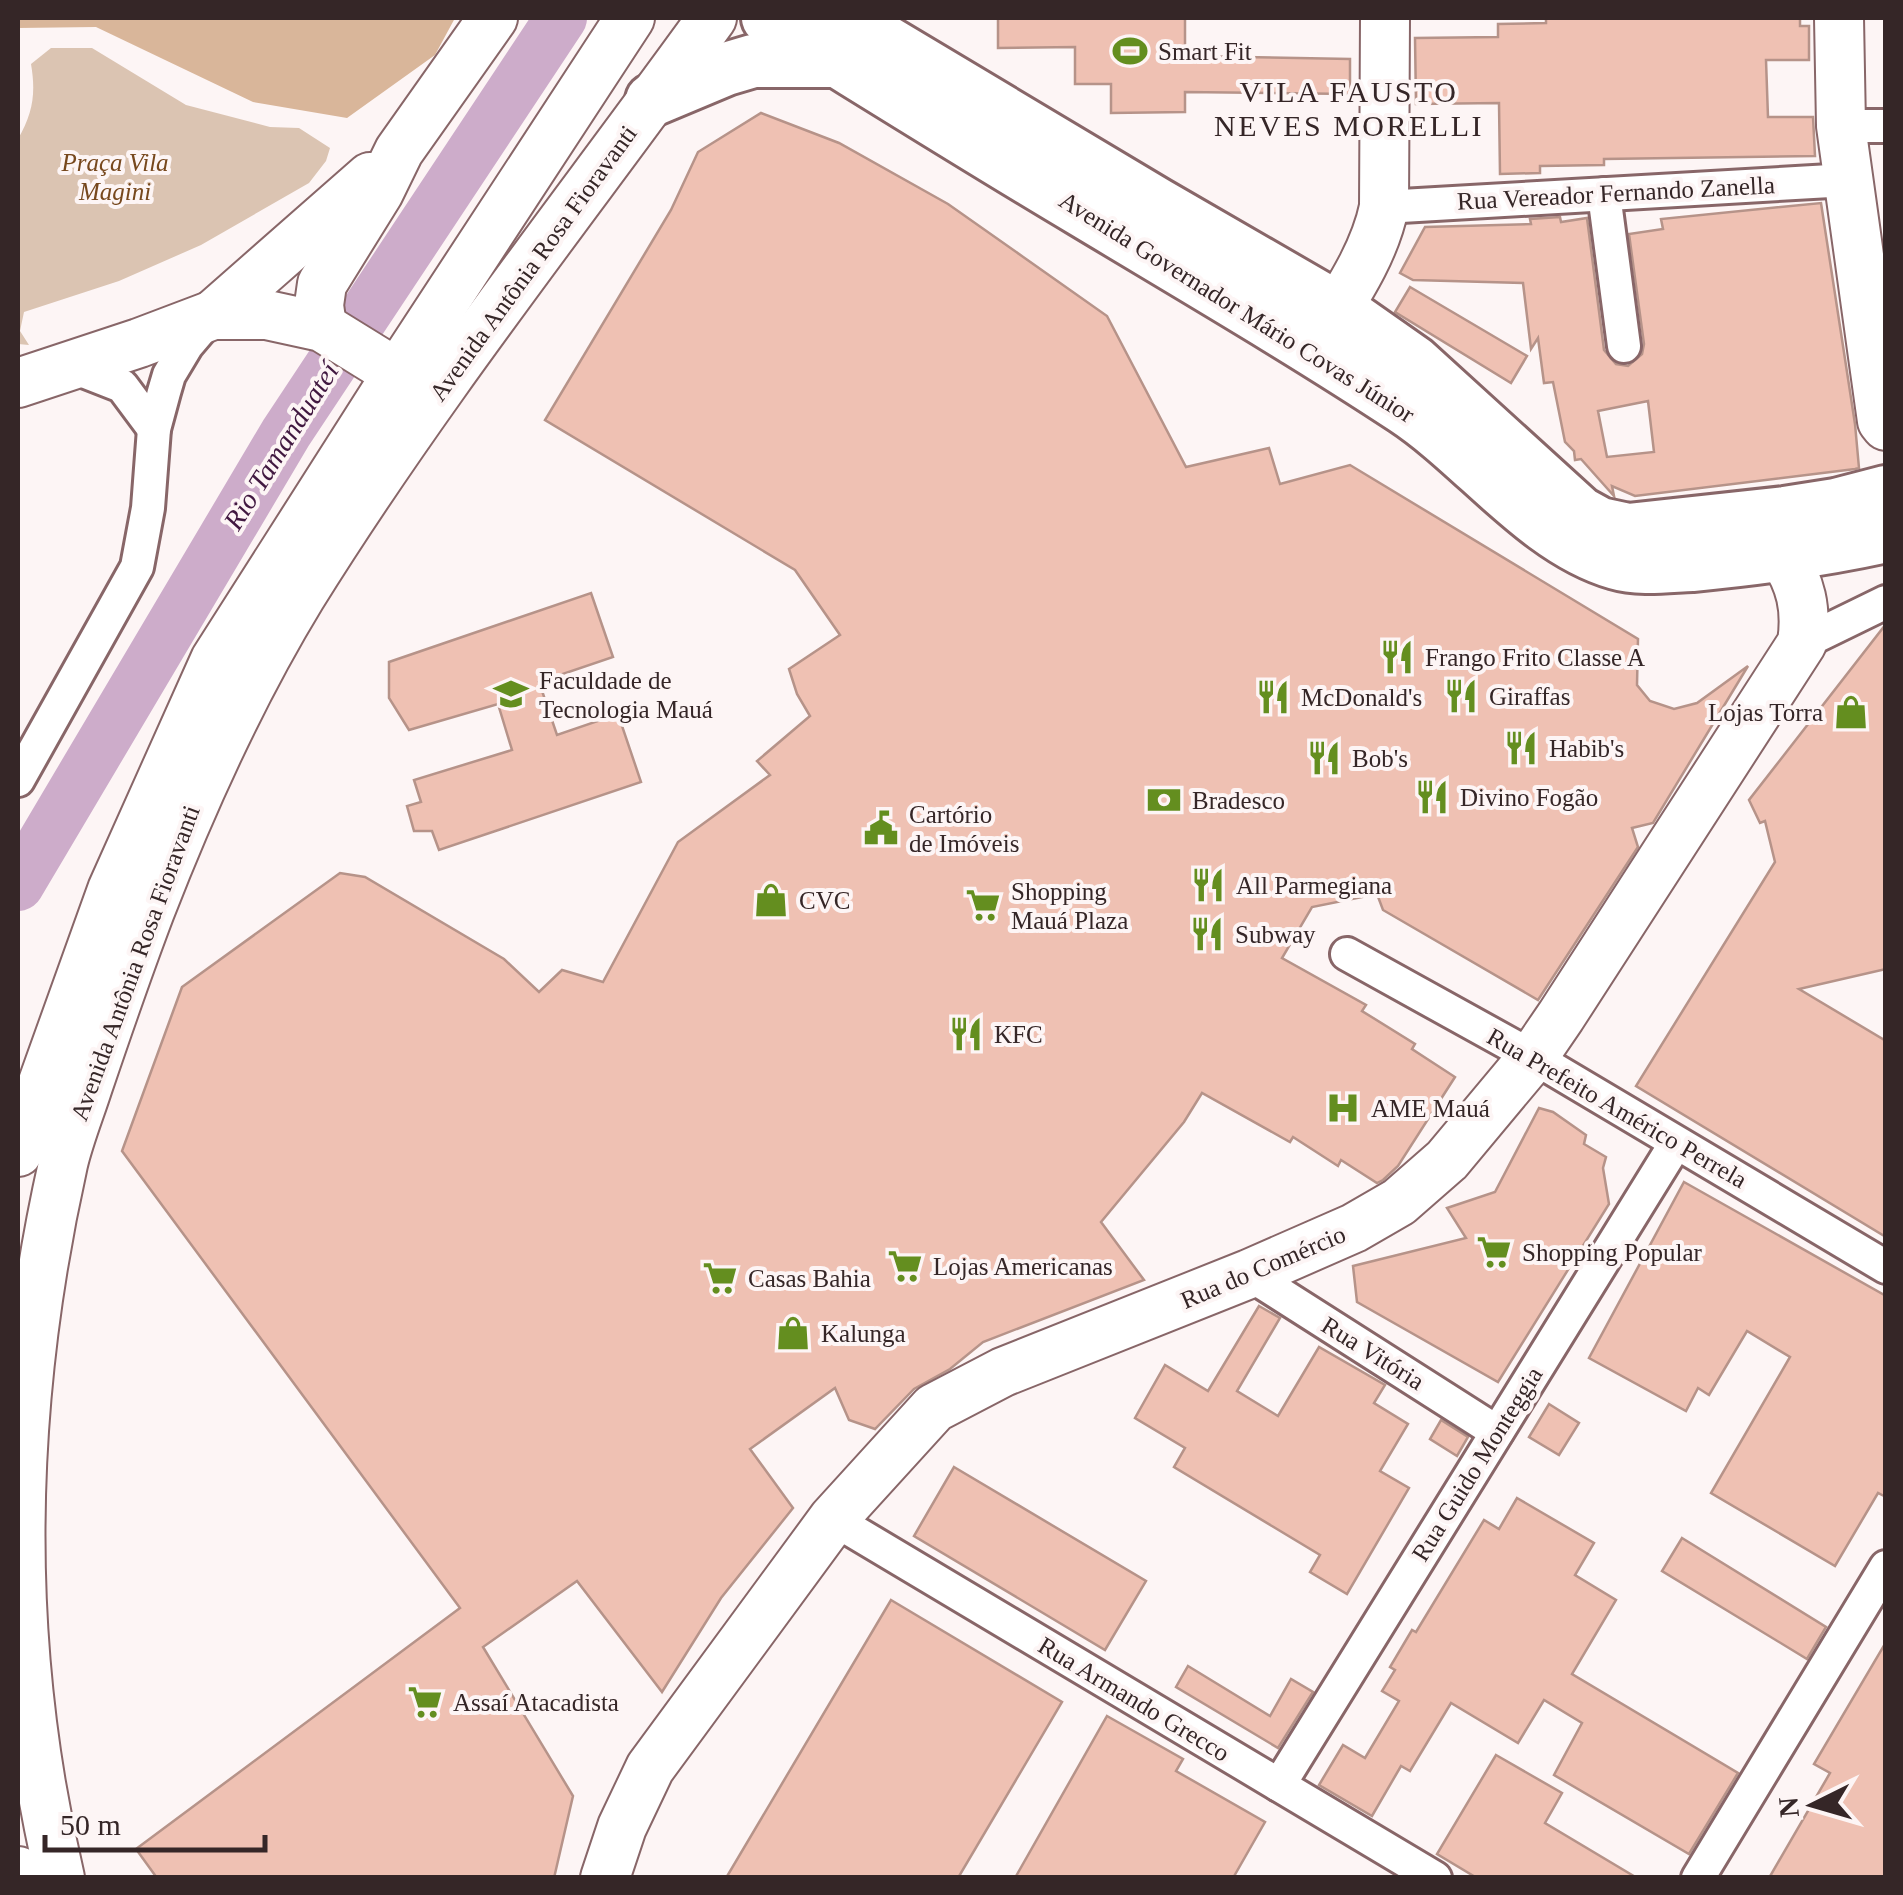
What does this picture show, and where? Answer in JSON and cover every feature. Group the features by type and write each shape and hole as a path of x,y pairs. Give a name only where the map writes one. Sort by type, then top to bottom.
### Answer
{"main road":[{"path":"328,331 319,305 322,284 399,152 493,18"},
{"name":"Avenida Antônia Rosa Fioravanti","path":"18,1152 112,890 215,660 630,18"},
{"name":"Avenida Antônia Rosa Fioravanti","path":"60,1878 40,1783 18,1567 22,1436 34,1321 64,1160 120,988 189,811 252,682 302,596 402,376 532,258 712,18"},
{"name":"Avenida Governador Mário Covas Júnior","path":"768,18 842,39 1157,204 1325,328 1410,412 1474,462 1533,516 1580,548 1619,564 1667,566 1782,555 1886,536"},
{"path":"1325,328 1372,249 1384,207 1385,18"},
{"path":"1839,18 1863,126 1848,180 1882,421 1886,426"},
{"path":"652,100 726,69 842,39"},
{"name":"Avenida Governador Mário Covas Júnior","path":"842,39 972,142 1325,328 1414,362 1580,513 1600,524 1628,530 1769,515 1836,505 1886,492"},
{"path":"972,142 983,127 996,124 1123,199 1157,204"},
{"path":"213,315 399,152"},
{"path":"33,376 213,315 267,315 328,331 402,376"},
{"path":"1782,555 1794,572 1803,597 1802,642"},
{"name":"Rua do Comércio","path":"606,1878 622,1827 650,1768 833,1520 934,1408 1003,1372 1354,1228 1399,1202 1447,1160 1533,1056 1802,642"}],"street":[{"name":"Rua Vereador Fernando Zanella","path":"1384,207 1848,180"},
{"path":"1604,194 1624,346"},
{"path":"18,780 137,568 148,508 154,429 169,375 187,345 213,315"},
{"path":"33,376 122,386 154,429"},
{"path":"1802,642 1886,602"},
{"name":"Rua Prefeito Américo Perrela","path":"1346,954 1533,1056 1886,1267"},
{"name":"Rua Guido Monteggia","path":"1279,1785 1676,1143"},
{"name":"Rua Vitória","path":"1249,1274 1498,1432"},
{"name":"Rua Armando Grecco","path":"833,1520 1435,1878"},
{"path":"1698,1878 1886,1567"}],"green space":[{"name":"Praça Vila Magini","path":"51,48 92,48 186,105 270,127 299,128 330,148 326,161 309,183 201,245 119,281 24,312 20,331 29,345 18,344 18,139 32,103 31,64"}],"shaded area":[{"path":"18,18 455,18 435,55 347,118 253,102 96,27 18,28"}],"building":[{"path":"998,18 1185,18 1185,56 1350,59 1350,94 1185,92 1185,112 1111,113 1111,84 1075,84 1075,47 998,48"},
{"path":"1546,18 1800,18 1800,26 1809,26 1809,60 1766,60 1768,117 1813,117 1815,156 1604,159 1604,165 1540,166 1540,173 1500,174 1499,103 1416,104 1415,38 1498,37 1498,24 1546,23"},
{"name":"Shopping Mauá Plaza","path":"761,113 839,143 948,204 1107,316 1186,467 1269,448 1280,484 1350,465 1638,639 1637,685 1650,701 1674,709 1697,703 1748,666 1653,823 1632,828 1638,847 1538,1000 1383,910 1377,894 1312,907 1282,958 1366,1005 1362,1011 1415,1044 1412,1049 1455,1077 1398,1166 1383,1180 1377,1183 1341,1160 1338,1166 1293,1137 1290,1142 1202,1093 1184,1122 1101,1222 1144,1280 983,1342 950,1369 914,1389 875,1429 849,1420 835,1388 750,1449 793,1508 721,1598 662,1692 577,1581 483,1647 573,1796 554,1878 157,1878 136,1849 460,1608 122,1151 182,987 340,873 365,877 504,959 539,992 562,970 603,982 678,842 770,775 757,761 810,716 789,669 840,635 795,570 545,420 671,210 698,152"},
{"path":"1821,203 1859,468 1635,496 1612,486 1614,496 1581,459 1575,460 1574,451 1565,442 1553,382 1544,383 1538,338 1531,349 1523,283 1413,280 1400,273 1425,227 1587,218 1604,350 1616,364 1628,366 1642,354 1644,344 1629,234 1663,229 1661,219","holes":["1648,401 1654,452 1607,457 1598,411"]},
{"path":"1410,287 1527,356 1511,383 1395,312"},
{"path":"591,593 613,657 539,682 557,735 618,714 641,782 439,850 432,831 414,831 407,806 421,802 414,780 512,750 498,704 409,730 389,698 389,662"},
{"path":"1886,624 1886,969 1799,989 1886,1041 1886,1237 1636,1086 1775,862 1765,821 1760,823 1749,800"},
{"name":"Shopping Popular","path":"1539,1108 1553,1112 1586,1135 1584,1144 1606,1157 1603,1168 1609,1204 1498,1382 1357,1302 1353,1266 1466,1238 1447,1208 1495,1192"},
{"path":"1684,1182 1886,1296 1886,1497 1878,1493 1835,1566 1711,1493 1790,1357 1747,1331 1709,1395 1698,1388 1686,1411 1589,1358"},
{"path":"1259,1306 1280,1318 1237,1391 1278,1416 1319,1347 1385,1385 1374,1403 1408,1424 1380,1471 1409,1488 1347,1594 1310,1572 1320,1555 1174,1467 1185,1448 1135,1418 1165,1365 1208,1391"},
{"path":"1549,1404 1579,1423 1559,1455 1529,1437"},
{"path":"1441,1420 1468,1437 1457,1456 1430,1439"},
{"path":"954,1467 1146,1581 1105,1650 914,1536"},
{"path":"1517,1498 1594,1543 1575,1575 1616,1600 1572,1674 1738,1773 1689,1854 1554,1775 1582,1723 1544,1700 1518,1743 1451,1703 1410,1771 1401,1766 1372,1816 1319,1785 1343,1745 1365,1758 1399,1701 1382,1691 1395,1670 1390,1667 1412,1630 1416,1632 1484,1520 1499,1529"},
{"path":"1682,1538 1826,1627 1807,1659 1662,1571"},
{"path":"891,1600 1062,1702 958,1878 726,1878"},
{"path":"1886,1642 1886,1878 1769,1878 1830,1773 1814,1764"},
{"path":"1188,1666 1270,1716 1291,1679 1313,1692 1278,1748 1176,1687"},
{"path":"1107,1716 1183,1759 1176,1771 1265,1822 1233,1878 1015,1878"},
{"path":"1496,1755 1562,1793 1545,1823 1637,1878 1477,1878 1437,1854"}],"waterway":[{"name":"Rio Tamanduateí","path":"18,885 286,433 561,18"}],"place":[{"name":"Smart Fit","path":"1130,51"},
{"name":"Frango Frito Classe A","path":"1397,657"},
{"name":"Faculdade de Tecnologia Mauá","path":"511,694"},
{"name":"Giraffas","path":"1461,696"},
{"name":"McDonald's","path":"1273,697"},
{"name":"Lojas Torra","path":"1851,712"},
{"name":"Habib's","path":"1521,748"},
{"name":"Bob's","path":"1324,758"},
{"name":"Divino Fogão","path":"1432,797"},
{"name":"Bradesco","path":"1164,800"},
{"name":"Cartório de Imóveis","path":"881,828"},
{"name":"All Parmegiana","path":"1208,885"},
{"name":"CVC","path":"771,900"},
{"name":"Shopping Mauá Plaza","path":"983,905"},
{"name":"Subway","path":"1207,934"},
{"name":"KFC","path":"966,1034"},
{"name":"AME Mauá","path":"1343,1108"},
{"name":"Shopping Popular","path":"1494,1252"},
{"name":"Lojas Americanas","path":"905,1266"},
{"name":"Casas Bahia","path":"720,1278"},
{"name":"Kalunga","path":"793,1333"},
{"name":"Assaí Atacadista","path":"425,1702"}],"district":[{"name":"VILA FAUSTO NEVES MORELLI","path":"1349,108"}]}
